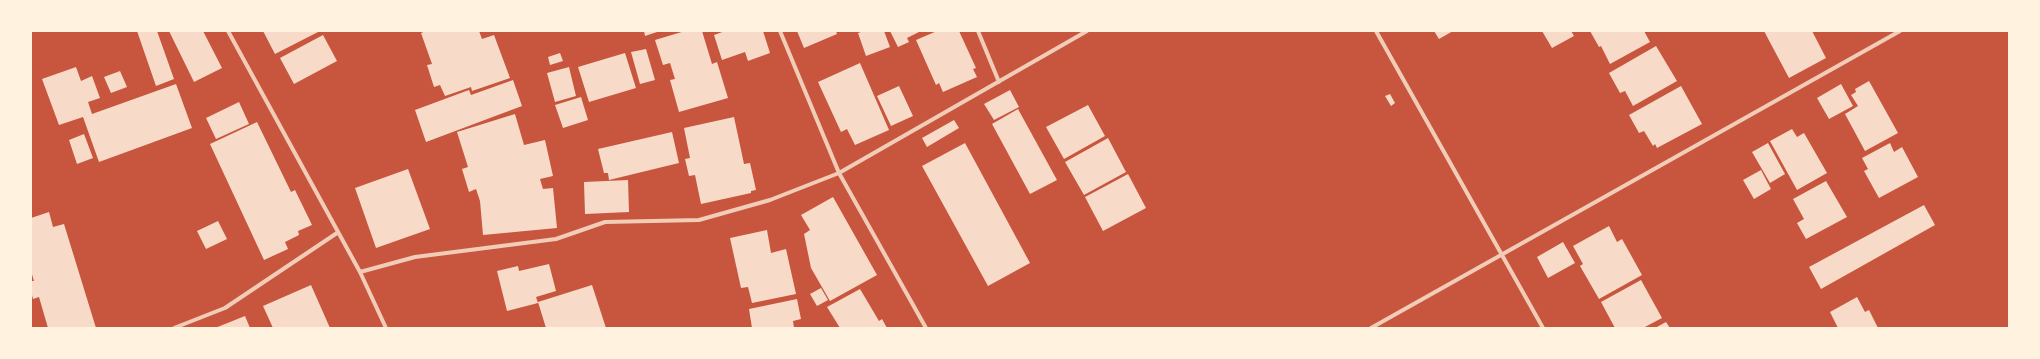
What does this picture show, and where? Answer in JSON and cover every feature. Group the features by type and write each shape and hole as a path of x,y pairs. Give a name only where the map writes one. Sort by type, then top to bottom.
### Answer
{"street":[{"path":"228,31 337,233 360,272 386,328"},
{"path":"780,31 838,173 926,328"},
{"path":"978,31 999,82"},
{"path":"360,272 415,257 556,239 605,222 699,220 770,200 838,173 1087,31"},
{"path":"1376,31 1543,328"},
{"path":"1370,328 1900,31"},
{"path":"174,328 225,308 337,233"}],"building":[{"path":"137,31 157,31 174,79 156,86"},
{"path":"169,31 203,31 222,68 194,82"},
{"path":"263,31 320,31 275,54"},
{"path":"426,31 479,31 482,39 494,35 510,78 472,91 471,87 445,96 440,85 434,87 427,65 432,64 421,33"},
{"path":"644,31 660,31 645,36"},
{"path":"685,31 702,31 712,64 717,62 728,98 679,112 670,80 675,79 670,63 663,65 655,40"},
{"path":"725,31 763,31 770,53 748,61 745,52 722,60 714,35"},
{"path":"797,31 836,31 837,34 804,48"},
{"path":"864,31 884,31 890,47 866,56 858,33"},
{"path":"890,31 921,31 907,38 909,42 898,47"},
{"path":"937,31 959,31 976,68 973,69 977,77 943,92 939,83 936,85 916,40"},
{"path":"1434,31 1453,31 1439,39"},
{"path":"1542,31 1571,31 1574,36 1552,48"},
{"path":"1590,31 1644,31 1650,42 1610,64 1601,46 1599,47"},
{"path":"1764,31 1812,31 1826,58 1789,78"},
{"path":"323,35 337,61 294,84 280,58"},
{"path":"1656,46 1677,81 1633,106 1625,91 1620,93 1609,73"},
{"path":"646,49 655,80 640,84 631,52"},
{"path":"560,53 563,61 550,65 548,57"},
{"path":"625,53 636,88 589,102 578,67"},
{"path":"860,63 889,130 855,145 847,129 841,132 818,82"},
{"path":"76,67 81,81 92,76 100,98 88,102 92,114 176,84 192,128 99,162 83,117 59,125 42,79"},
{"path":"569,67 576,96 555,102 547,73"},
{"path":"120,71 127,87 111,93 104,77"},
{"path":"513,80 522,106 426,142 415,110 469,90 471,95"},
{"path":"1869,81 1898,133 1865,151 1845,114 1858,106 1851,95 1856,92 1855,89"},
{"path":"1841,84 1853,106 1829,119 1817,98"},
{"path":"899,86 913,116 891,126 877,96"},
{"path":"1681,86 1702,124 1657,148 1655,144 1653,146 1644,131 1639,133 1629,115"},
{"path":"1010,90 1019,107 994,120 984,104"},
{"path":"1390,94 1395,103 1391,106 1385,96"},
{"path":"581,97 588,120 563,128 555,105"},
{"path":"239,102 249,124 216,139 206,118"},
{"path":"1088,105 1105,136 1064,159 1046,127"},
{"path":"1018,109 1057,180 1030,194 992,124"},
{"path":"515,114 524,145 545,140 553,176 540,179 543,189 553,188 557,228 483,235 480,201 476,189 469,192 462,169 468,167 457,132"},
{"path":"734,117 744,164 750,163 756,190 751,191 751,193 701,204 695,175 689,176 685,159 690,158 684,128"},
{"path":"954,120 959,128 927,147 922,138"},
{"path":"257,122 291,192 295,190 312,225 298,231 299,235 285,242 288,249 264,260 210,144"},
{"path":"1792,129 1797,137 1804,133 1827,173 1797,190 1770,141"},
{"path":"672,132 679,163 609,180 608,173 604,173 598,149"},
{"path":"84,134 93,158 77,164 69,140"},
{"path":"1108,138 1126,172 1084,195 1065,162"},
{"path":"965,143 1030,263 988,286 922,166"},
{"path":"1768,143 1785,174 1770,183 1752,152"},
{"path":"1890,143 1894,152 1902,147 1918,177 1879,198 1864,171 1868,169 1862,158"},
{"path":"408,169 430,229 376,248 355,188"},
{"path":"1761,170 1771,189 1754,199 1743,180"},
{"path":"1128,174 1146,208 1103,231 1085,197"},
{"path":"628,180 629,212 585,214 584,182"},
{"path":"1826,181 1847,217 1806,239 1797,223 1804,219 1793,199"},
{"path":"833,197 877,275 830,301 811,268 804,234 810,230 801,215"},
{"path":"1924,205 1935,225 1821,289 1809,267"},
{"path":"49,212 53,227 64,224 96,328 48,328 39,297 33,299 31,291 31,281 34,281 31,271 31,218"},
{"path":"218,221 227,239 206,249 197,231"},
{"path":"1609,226 1617,242 1622,239 1642,275 1599,299 1580,266 1583,264 1573,246"},
{"path":"767,230 771,253 786,249 796,294 752,303 748,287 741,288 730,238"},
{"path":"1563,242 1575,263 1548,278 1537,257"},
{"path":"549,264 556,291 536,297 538,303 507,311 497,271 518,266 519,271"},
{"path":"1641,280 1662,318 1643,328 1615,328 1601,302"},
{"path":"311,285 330,328 273,328 263,306"},
{"path":"592,285 606,328 546,328 538,302"},
{"path":"821,288 828,300 817,306 810,294"},
{"path":"860,289 879,321 882,319 887,328 840,328 827,307"},
{"path":"1857,297 1865,312 1869,310 1878,328 1838,328 1830,312"},
{"path":"797,299 801,319 793,321 794,328 752,328 749,309"},
{"path":"245,316 250,328 215,328"},
{"path":"1666,322 1670,328 1655,328"}]}
